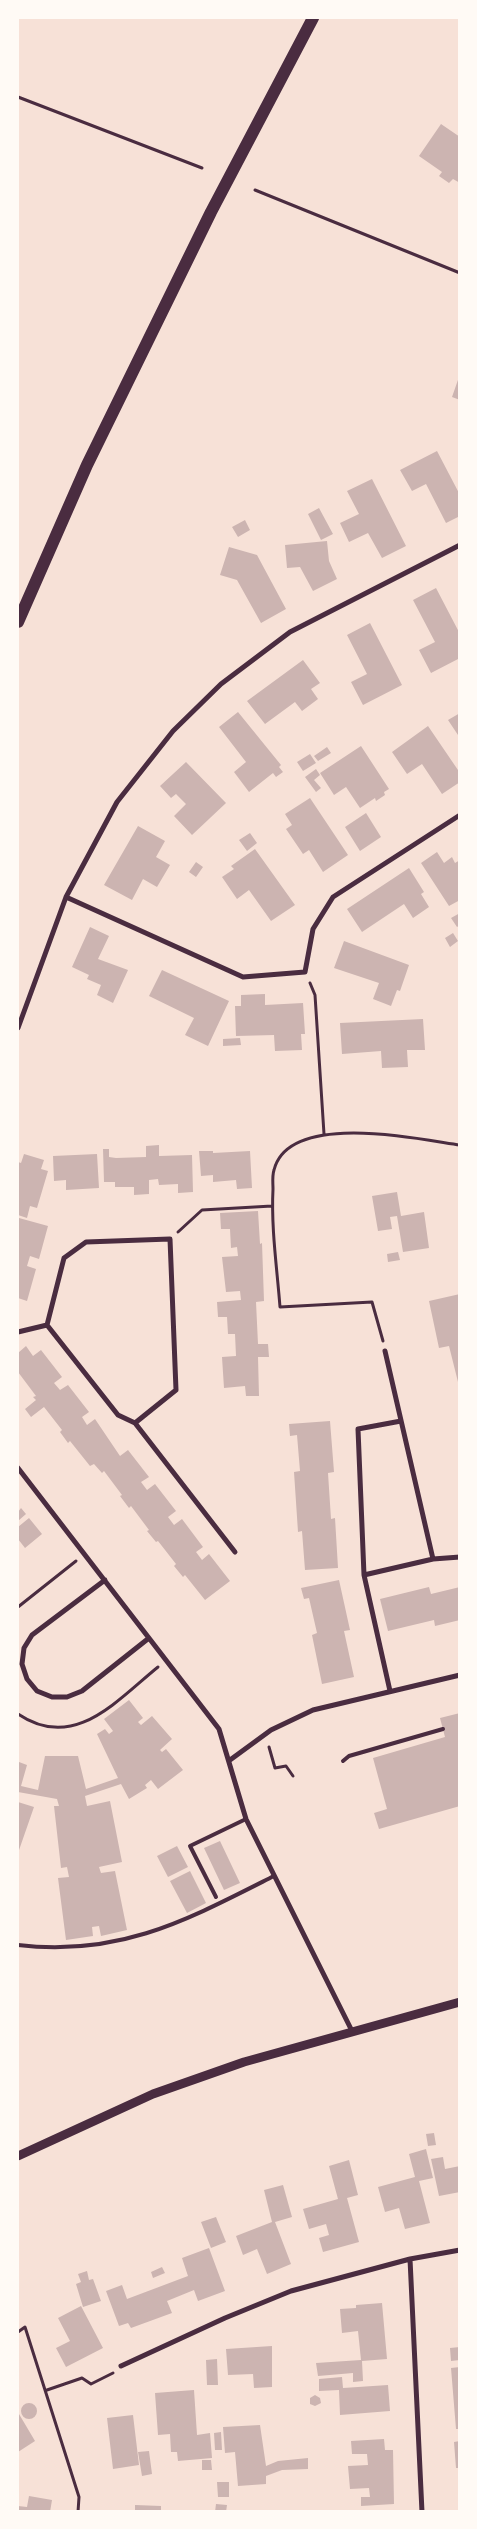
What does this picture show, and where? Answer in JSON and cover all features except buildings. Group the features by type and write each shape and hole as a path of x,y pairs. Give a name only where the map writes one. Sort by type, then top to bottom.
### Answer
{"main road":[{"path":"18,622 86,465 211,212 313,18"}],"street":[{"path":"18,1028 66,897 117,802 173,730 221,684 290,632 460,545"},
{"path":"66,897 244,977 305,972 313,929 333,897 460,815"},
{"path":"47,1324 64,1258 86,1242 170,1239 176,1390 135,1423"},
{"path":"18,1332 47,1324"},
{"path":"47,1324 118,1415 135,1423 235,1552"},
{"path":"385,1351 433,1559"},
{"path":"390,1691 364,1575 358,1429 401,1420"},
{"path":"18,1468 220,1729 246,1819 352,2031"},
{"path":"364,1575 433,1559 460,1557"},
{"path":"105,1580 32,1634 24,1648 22,1664 27,1679 37,1691 52,1697 67,1697 82,1691 149,1638"},
{"path":"230,1760 266,1734 313,1710 460,1675"},
{"path":"18,2156 153,2094 244,2062 460,2002"},
{"path":"122,2366 224,2318 291,2291 410,2259 460,2250"},
{"path":"410,2259 422,2512"}],"lane":[{"path":"343,1761 349,1756 443,1729"},
{"path":"216,1898 190,1846 246,1819"},
{"path":"18,1945 45,1948 85,1947 124,1941 162,1929 274,1876"}],"path":[{"path":"18,97 202,168"},
{"path":"255,190 460,273"},
{"path":"305,972 315,995 324,1134"},
{"path":"385,1351 372,1302 280,1307 272,1206 274,1170 282,1155 295,1145 324,1134 369,1133 460,1145"},
{"path":"170,1239 202,1210 272,1206"},
{"path":"18,1607 85,1554"},
{"path":"18,1714 33,1725 48,1728 67,1728 82,1724 97,1715 166,1660"},
{"path":"266,1734 275,1768 286,1766 293,1776"},
{"path":"18,2332 25,2327 47,2390 79,2497 78,2512"},
{"path":"47,2390 82,2378 91,2384 107,2378 122,2366"}]}
